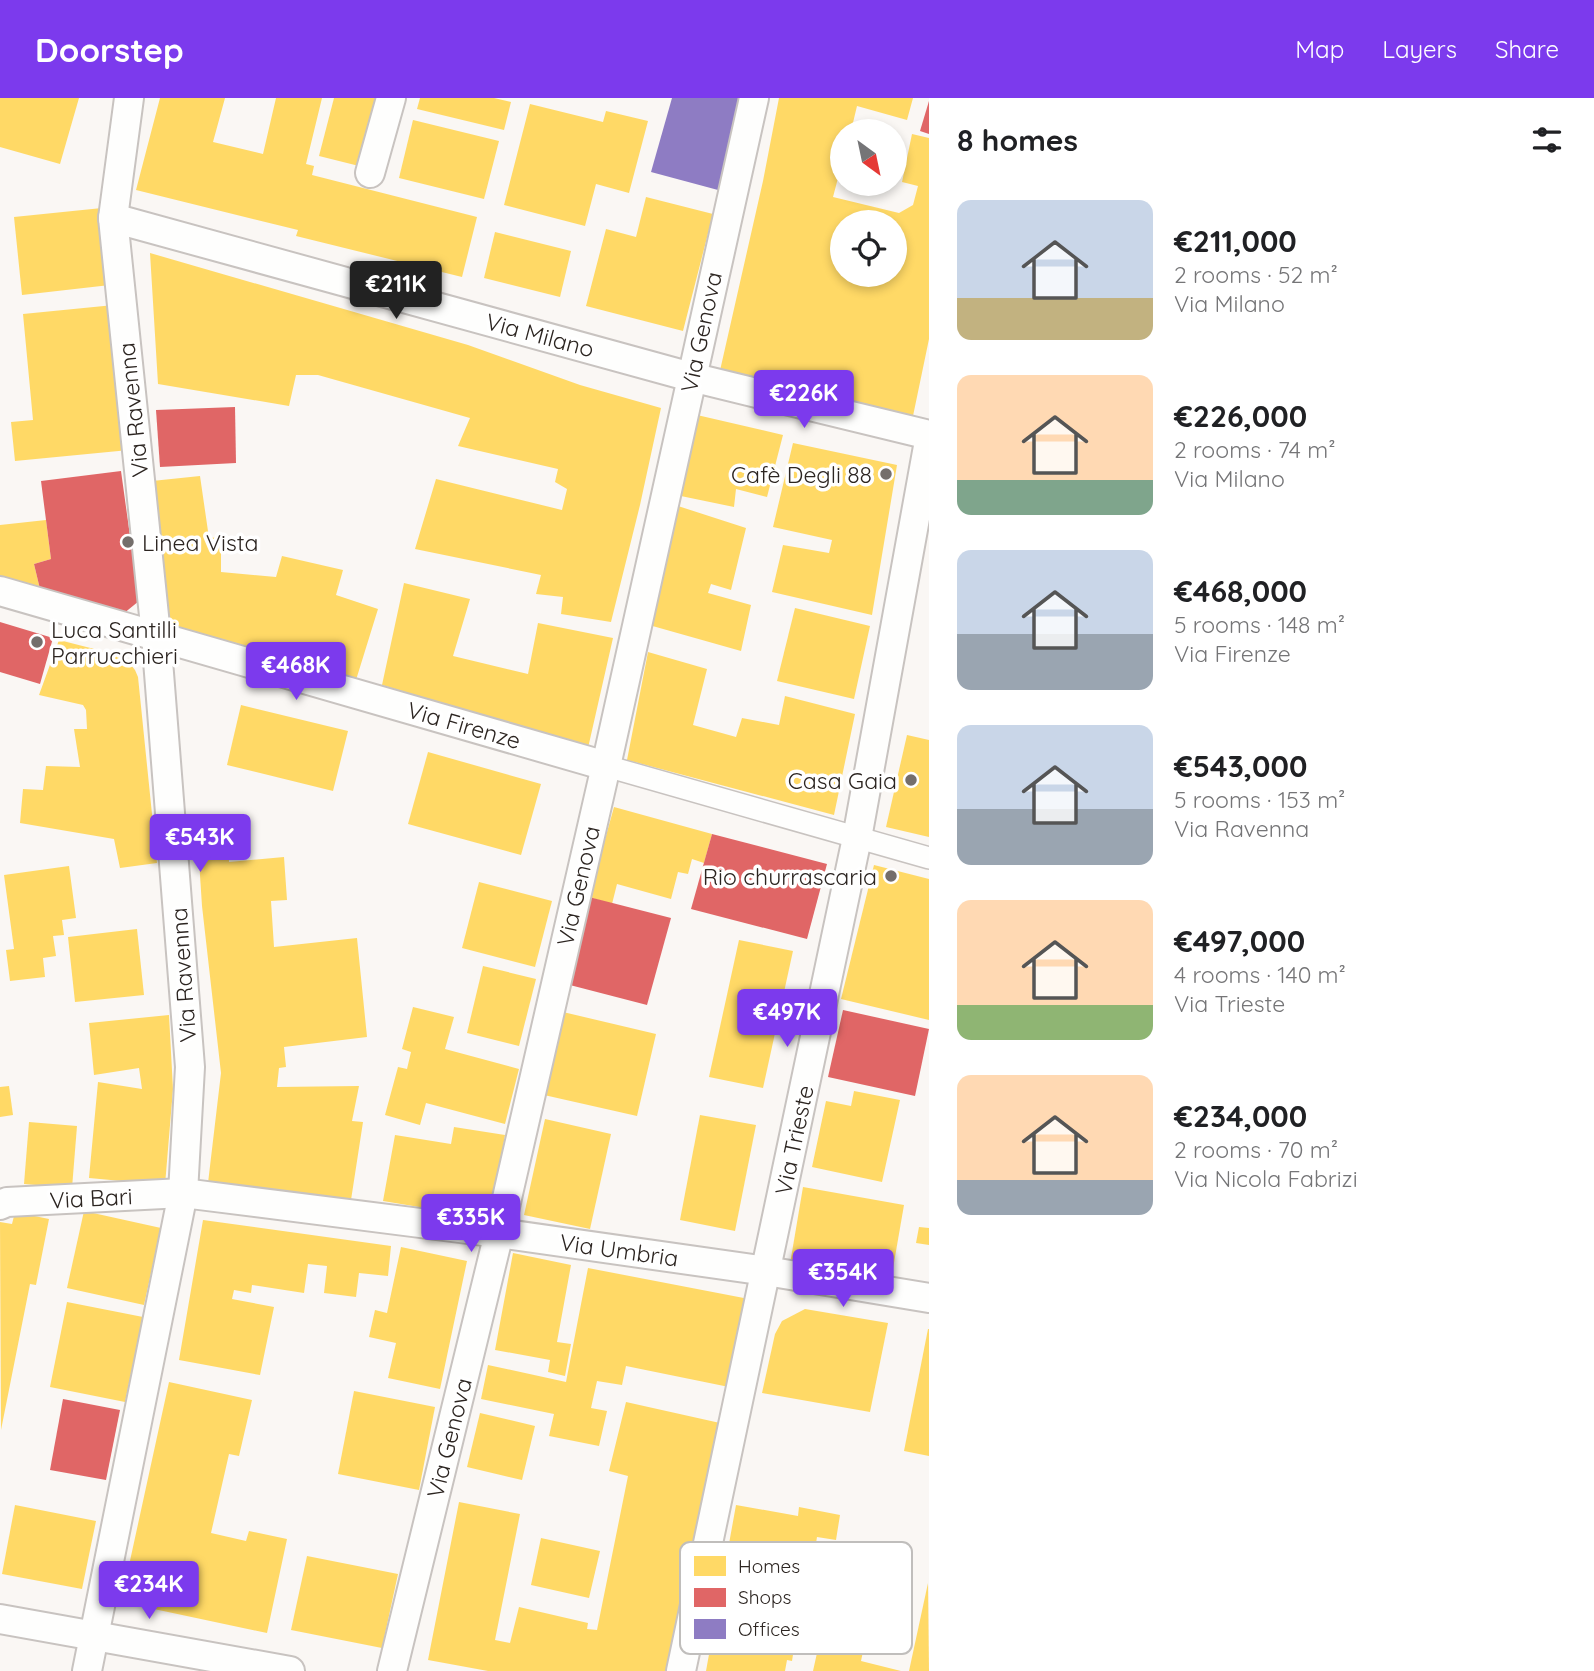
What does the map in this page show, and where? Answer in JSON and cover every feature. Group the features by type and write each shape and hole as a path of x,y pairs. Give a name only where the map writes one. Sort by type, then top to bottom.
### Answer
{"street":[{"name":"Via Ravenna","path":"87,1671 183,1193 190,1067 156,635 113,218 129,98"},
{"path":"370,173 391,98"},
{"name":"Via Genova","path":"392,1671 499,1233 754,98"},
{"name":"Via Milano","path":"113,218 691,377 929,435"},
{"name":"Via Trieste","path":"708,1542 857,838 929,441"},
{"name":"Via Firenze","path":"0,591 929,858"},
{"name":"Via Bari","path":"0,1205 7,1202 183,1193"},
{"name":"Via Umbria","path":"183,1193 499,1233 766,1271 929,1298"},
{"path":"0,1619 290,1671"}],"building: Homes":[{"path":"0,98 79,98 60,164 0,147"},
{"path":"160,98 225,98 213,142 263,154 276,98 322,98 306,164 314,166 312,175 477,217 462,277 296,236 298,230 136,190"},
{"path":"334,98 377,98 359,166 319,156"},
{"path":"420,98 494,98 511,102 504,130 417,109"},
{"path":"779,98 913,98 907,120 857,106 854,119 830,119 830,196 887,210 830,210 830,287 907,287 907,210 904,210 913,205 918,186 907,183 907,158 912,134 929,138 929,339 913,416 719,375"},
{"path":"530,104 603,122 606,111 648,121 629,193 596,184 585,226 504,205"},
{"path":"413,120 499,141 484,199 399,178"},
{"path":"646,197 713,214 683,331 586,306 606,229 636,237"},
{"path":"102,208 110,285 22,295 14,217"},
{"path":"495,232 571,251 560,297 484,278"},
{"path":"150,253 468,345 580,385 661,408 611,622 561,614 563,597 536,594 541,575 415,549 436,479 562,510 567,489 555,482 558,469 458,446 470,418 318,375 296,375 289,406 158,384"},
{"path":"114,305 129,450 15,461 11,422 33,420 23,314"},
{"path":"697,415 783,435 767,497 736,489 734,507 676,495"},
{"path":"793,443 897,465 872,615 772,592 783,545 829,553 832,540 773,527"},
{"path":"200,476 209,538 221,537 221,572 276,577 282,556 343,570 336,595 378,609 356,680 165,624 152,481"},
{"path":"678,506 746,528 731,590 711,584 708,593 751,605 741,651 649,625"},
{"path":"46,520 51,559 34,564 40,589 0,578 0,525"},
{"path":"404,583 470,599 453,656 528,674 538,623 613,638 588,748 382,685"},
{"path":"795,608 870,626 854,699 777,681"},
{"path":"59,640 118,655 126,659 135,670 138,677 157,863 120,868 114,839 20,823 23,789 43,790 46,766 80,767 74,729 87,729 86,710 83,705 39,695"},
{"path":"648,652 707,669 693,725 736,737 742,718 779,725 785,696 855,714 834,815 627,760"},
{"path":"241,705 348,731 333,791 227,765"},
{"path":"907,735 929,740 929,837 886,827"},
{"path":"428,752 541,784 521,855 408,824"},
{"path":"614,807 712,834 704,863 692,859 688,874 678,872 671,899 617,884 612,904 589,897"},
{"path":"229,857 229,862 284,857 287,900 271,901 274,947 357,938 367,1037 284,1047 286,1067 279,1068 277,1087 359,1086 352,1121 363,1122 351,1200 208,1183 221,1073 199,860"},
{"path":"874,865 929,879 929,1020 841,999"},
{"path":"69,866 76,918 62,920 64,935 53,936 56,956 43,958 45,977 10,981 6,950 14,949 4,875"},
{"path":"479,882 552,901 535,967 462,948"},
{"path":"137,929 144,995 75,1002 68,937"},
{"path":"739,940 793,951 763,1088 709,1077"},
{"path":"483,966 536,979 519,1046 467,1033"},
{"path":"413,1007 454,1017 445,1049 519,1069 505,1124 426,1103 420,1125 385,1115 398,1067 407,1069 411,1052 402,1049"},
{"path":"563,1012 656,1034 637,1116 544,1095"},
{"path":"169,1015 173,1089 165,1185 89,1178 98,1082 142,1089 139,1068 94,1075 89,1023"},
{"path":"9,1086 13,1115 0,1117 0,1087"},
{"path":"854,1091 900,1100 882,1182 812,1167 826,1101 851,1106"},
{"path":"700,1115 756,1125 735,1231 680,1220"},
{"path":"545,1119 611,1134 590,1229 524,1215"},
{"path":"29,1122 77,1126 72,1188 24,1184"},
{"path":"454,1127 505,1135 491,1219 383,1201 395,1135 451,1144"},
{"path":"803,1187 904,1205 891,1280 790,1264"},
{"path":"84,1211 161,1228 144,1305 67,1288"},
{"path":"15,1212 49,1219 36,1285 30,1284 1,1430 0,1222 12,1224"},
{"path":"203,1220 391,1246 388,1276 359,1273 356,1297 324,1293 327,1266 308,1264 304,1293 252,1285 251,1293 234,1290 232,1299 274,1307 260,1375 179,1360"},
{"path":"919,1227 929,1228 929,1245 916,1243"},
{"path":"401,1247 467,1261 440,1389 388,1378 396,1343 369,1337 375,1310 387,1313"},
{"path":"513,1253 571,1265 557,1342 571,1344 565,1376 548,1372 550,1360 495,1350"},
{"path":"588,1268 749,1299 729,1387 626,1366 622,1385 597,1381 591,1408 607,1411 599,1446 549,1436 554,1414 481,1399 488,1365 566,1382"},
{"path":"67,1302 143,1317 125,1402 50,1387"},
{"path":"805,1309 888,1323 870,1412 762,1393 775,1334 782,1321"},
{"path":"929,1329 929,1456 904,1451"},
{"path":"169,1382 252,1400 239,1456 229,1454 211,1533 246,1541 249,1531 287,1539 267,1633 121,1602"},
{"path":"354,1391 435,1407 419,1490 338,1474"},
{"path":"626,1402 720,1423 695,1542 680,1542 680,1610 667,1671 488,1671 428,1660 459,1502 520,1514 495,1640 510,1643 519,1607 588,1623 587,1629 597,1630 628,1476 609,1471"},
{"path":"480,1413 535,1426 522,1480 467,1467"},
{"path":"15,1505 96,1521 82,1589 2,1574"},
{"path":"736,1505 798,1516 799,1507 840,1515 836,1540 817,1537 816,1542 729,1542"},
{"path":"541,1538 600,1551 589,1598 531,1585"},
{"path":"307,1556 398,1574 382,1648 291,1630"},
{"path":"928,1583 929,1671 909,1671"},
{"path":"709,1654 793,1654 792,1661 787,1660 785,1671 706,1671"},
{"path":"817,1654 862,1654 861,1661 901,1671 813,1671"}],"building: Shops":[{"path":"929,101 929,134 920,131"},
{"path":"235,407 236,463 160,467 156,410"},
{"path":"121,471 139,601 123,614 40,589 34,564 51,559 41,481"},
{"path":"0,622 53,638 40,684 0,672"},
{"path":"712,834 827,864 807,939 691,909"},
{"path":"589,897 671,918 647,1005 566,984"},
{"path":"843,1010 929,1029 915,1096 828,1077"},
{"path":"63,1399 120,1410 106,1480 50,1470"}],"building: Offices":[{"path":"672,98 744,98 718,190 651,172"}],"place":[{"name":"Cafè Degli 88","path":"886,474"},
{"name":"Linea Vista","path":"128,542"},
{"name":"Luca Santilli Parrucchieri","path":"37,642"},
{"name":"Casa Gaia","path":"911,780"},
{"name":"Rio churrascaria","path":"891,876"}]}
